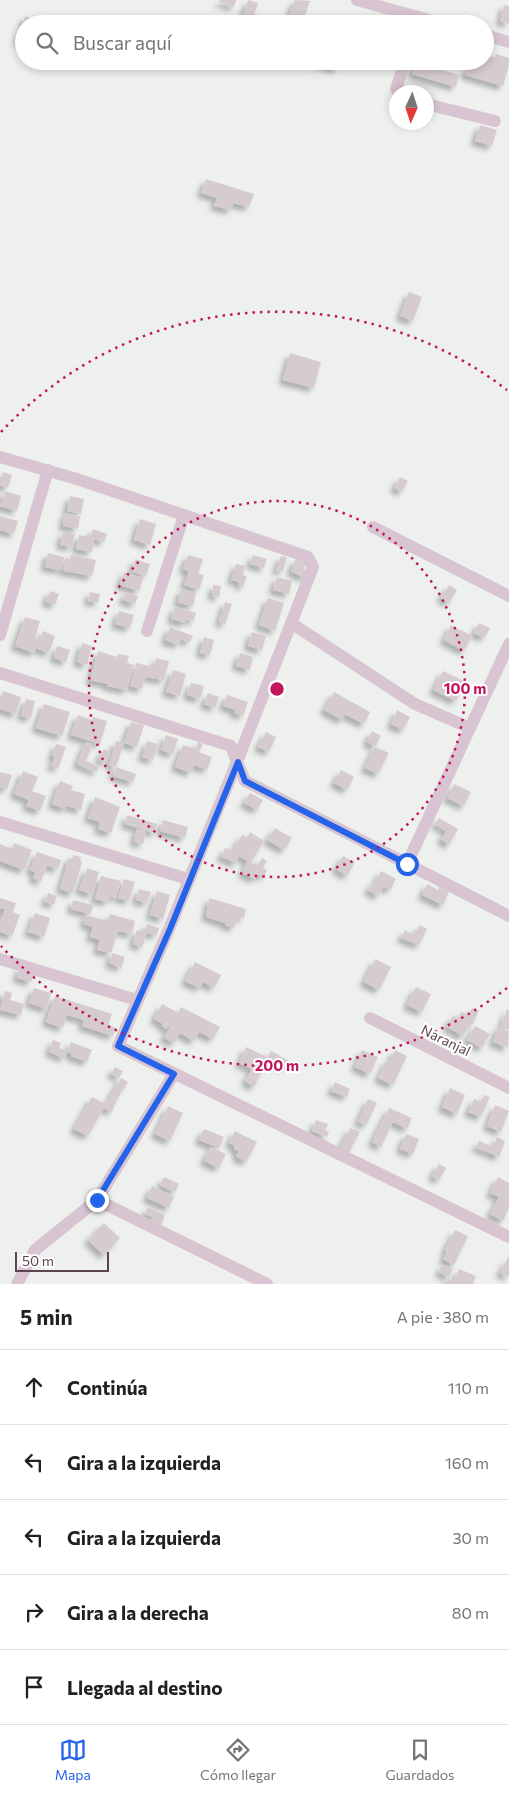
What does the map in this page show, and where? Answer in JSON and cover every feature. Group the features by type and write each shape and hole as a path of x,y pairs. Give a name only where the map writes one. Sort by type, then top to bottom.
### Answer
{"street":[{"path":"357,0 404,15"},
{"path":"494,38 509,42"},
{"path":"397,85 402,70"},
{"path":"434,106 495,121"},
{"path":"0,457 77,479 308,557 313,567 238,762 188,879 170,929 118,1046 509,1237"},
{"path":"0,635 48,470"},
{"path":"147,631 184,515"},
{"path":"373,527 509,596"},
{"path":"291,623 415,704 470,728"},
{"path":"407,864 509,644"},
{"path":"0,674 231,746 245,781 509,916"},
{"path":"0,822 188,879"},
{"path":"0,959 137,1000"},
{"name":"Naranjal","path":"370,1018 509,1088"},
{"path":"17,1284 35,1250 97,1200 174,1074"},
{"path":"97,1200 267,1284"}],"building":[{"path":"220,0 236,0 234,7 219,2"},
{"path":"248,0 258,3 254,15 243,15"},
{"path":"295,0 310,1 305,15 289,15"},
{"path":"504,5 509,6 509,24 500,21"},
{"path":"496,54 509,58 503,86 465,75 466,70 494,70"},
{"path":"413,70 442,70 459,75 456,87 412,74"},
{"path":"480,125 497,130 492,146 475,141"},
{"path":"206,179 254,194 249,207 233,203 231,210 214,206 217,198 201,193"},
{"path":"409,292 422,297 413,321 400,316"},
{"path":"290,353 321,362 314,388 283,380"},
{"path":"3,472 12,475 8,488 0,485"},
{"path":"400,477 408,481 402,492 394,488"},
{"path":"5,491 21,496 17,511 0,506"},
{"path":"70,496 84,499 81,514 67,511"},
{"path":"65,513 80,516 78,529 63,526"},
{"path":"0,516 18,521 14,534 0,530"},
{"path":"140,519 156,524 150,545 134,540"},
{"path":"93,529 107,534 104,542 94,539 92,552 76,549 79,535 90,537"},
{"path":"63,532 75,534 72,547 60,545"},
{"path":"48,553 64,557 61,570 45,567"},
{"path":"71,555 96,560 92,576 63,571 65,558 70,559"},
{"path":"188,555 203,559 198,574 204,575 199,590 184,585 189,571 183,569"},
{"path":"253,555 267,559 264,568 250,564"},
{"path":"281,556 287,557 283,571 276,570"},
{"path":"135,559 150,564 146,576 132,572"},
{"path":"295,559 306,563 304,569 308,570 306,578 291,572"},
{"path":"236,564 245,566 243,575 247,576 243,587 239,585 240,582 231,580"},
{"path":"124,572 143,578 139,591 120,585"},
{"path":"277,577 292,581 289,594 273,590"},
{"path":"213,585 221,586 219,597 212,596"},
{"path":"449,585 457,590 449,603 441,598"},
{"path":"181,589 196,593 193,606 178,603"},
{"path":"50,591 59,594 55,605 46,602"},
{"path":"90,592 100,594 98,603 88,601"},
{"path":"126,592 138,596 135,604 123,600"},
{"path":"268,598 284,603 275,631 259,625"},
{"path":"225,602 232,604 225,624 219,622"},
{"path":"175,607 196,613 194,621 187,619 185,623 171,619"},
{"path":"119,611 134,615 130,628 115,624"},
{"path":"25,617 40,621 35,638 39,640 43,631 55,636 49,653 36,648 34,653 15,646"},
{"path":"479,623 490,628 484,638 474,633"},
{"path":"451,625 472,636 464,651 444,640"},
{"path":"170,627 193,636 190,642 181,639 178,645 165,640"},
{"path":"252,632 266,636 262,650 248,646"},
{"path":"204,637 214,640 210,655 200,653"},
{"path":"82,643 92,646 87,665 77,662"},
{"path":"57,646 70,650 66,662 54,658"},
{"path":"98,651 117,657 118,654 129,656 127,663 134,665 127,690 90,680"},
{"path":"240,653 253,657 250,670 236,666"},
{"path":"156,658 169,661 164,680 145,677 142,689 130,686 136,663 154,667"},
{"path":"173,670 186,674 180,696 166,692"},
{"path":"443,671 466,682 456,701 433,690"},
{"path":"191,683 204,686 200,699 187,695"},
{"path":"3,691 21,697 16,714 0,709"},
{"path":"334,692 370,712 364,724 346,715 348,709 342,720 324,710"},
{"path":"208,693 219,697 215,708 204,704"},
{"path":"227,695 248,702 243,716 234,713 235,710 223,706"},
{"path":"26,699 35,701 31,718 21,716"},
{"path":"44,704 70,712 62,736 36,728"},
{"path":"397,710 410,717 403,730 391,724"},
{"path":"78,715 92,720 93,717 107,721 100,744 71,735"},
{"path":"131,722 144,725 137,747 124,743"},
{"path":"372,731 381,736 375,747 367,742"},
{"path":"266,732 276,737 269,752 258,747"},
{"path":"166,735 178,739 173,754 161,750"},
{"path":"116,741 124,743 116,767 109,765"},
{"path":"147,741 158,744 153,760 142,757"},
{"path":"86,742 93,744 86,761 99,766 97,772 77,764"},
{"path":"198,742 203,744 199,752 212,757 207,770 194,765 191,773 175,767 183,745 196,749"},
{"path":"56,744 66,747 58,768 51,766 55,757 52,756"},
{"path":"375,747 389,753 378,774 365,768"},
{"path":"104,749 110,751 105,763 99,760"},
{"path":"116,767 136,774 133,782 113,776"},
{"path":"341,770 354,777 347,790 334,783"},
{"path":"23,771 38,777 32,791 46,796 40,811 26,806 29,800 14,794"},
{"path":"0,772 12,775 7,789 0,787"},
{"path":"60,781 73,786 71,790 85,794 81,810 67,806 70,794 65,809 52,804"},
{"path":"454,784 471,792 464,806 447,798"},
{"path":"250,793 263,800 257,810 244,803"},
{"path":"95,797 120,807 111,833 98,829 100,822 88,818"},
{"path":"127,815 157,824 155,833 125,824"},
{"path":"439,818 458,829 449,845 441,839 447,831 435,824"},
{"path":"163,820 188,827 185,838 160,831"},
{"path":"275,828 292,838 284,850 267,840"},
{"path":"137,829 146,831 143,844 134,842"},
{"path":"250,832 264,841 251,862 257,866 262,858 267,861 263,868 267,870 264,877 258,874 255,879 242,873 248,861 239,856 236,863 221,857 225,848 232,851 242,835 247,838"},
{"path":"14,843 32,850 24,870 0,861 0,844 12,849"},
{"path":"37,852 61,860 58,869 47,866 41,882 33,878 35,872 30,870"},
{"path":"73,855 81,857 80,861 82,862 73,893 60,889 69,858 72,859"},
{"path":"343,856 355,862 347,876 336,869"},
{"path":"87,868 99,872 92,894 79,890"},
{"path":"381,871 396,879 390,890 375,883"},
{"path":"101,876 121,881 116,898 110,896 108,902 95,899"},
{"path":"124,879 135,882 129,901 118,898"},
{"path":"373,882 383,888 378,896 368,890"},
{"path":"427,884 438,890 439,887 449,892 443,905 422,895"},
{"path":"139,889 151,892 147,903 136,900"},
{"path":"157,891 170,895 163,919 150,915"},
{"path":"48,893 57,896 54,905 45,902"},
{"path":"0,898 16,903 13,912 20,915 12,936 0,932 0,922 5,909 0,908"},
{"path":"209,898 246,909 244,918 238,917 234,928 206,917"},
{"path":"73,900 93,905 91,914 71,909"},
{"path":"35,913 50,918 44,937 28,932"},
{"path":"110,914 135,921 132,934 118,931 111,953 97,950 100,940 90,937 93,927 84,924 86,915 108,921"},
{"path":"147,924 159,928 157,935 147,933 142,947 133,944 137,930 144,932"},
{"path":"420,925 427,929 419,945 401,938 405,930 414,935"},
{"path":"112,953 125,957 121,968 109,963"},
{"path":"375,959 391,967 379,990 364,982"},
{"path":"195,962 221,975 214,988 203,982 200,988 185,981"},
{"path":"20,967 34,971 31,982 17,978"},
{"path":"416,987 431,994 422,1012 407,1005"},
{"path":"34,988 51,993 47,1009 29,1003"},
{"path":"5,991 12,993 10,1000 24,1004 21,1015 0,1010"},
{"path":"55,996 112,1014 108,1025 116,1028 113,1036 82,1026 84,1020 67,1015 63,1028 46,1022"},
{"path":"162,1004 178,1013 181,1007 220,1027 213,1039 199,1032 194,1041 180,1033 174,1043 164,1038 170,1027 167,1029 162,1026 163,1024 154,1019"},
{"path":"472,1008 479,1011 472,1025 469,1024 463,1036 447,1027 453,1016 458,1018 461,1012 468,1015"},
{"path":"507,1009 509,1010 509,1030 501,1027"},
{"path":"475,1026 490,1034 482,1048 467,1040"},
{"path":"498,1027 509,1031 508,1048 493,1042"},
{"path":"53,1040 61,1043 59,1048 67,1051 64,1058 49,1052"},
{"path":"71,1042 92,1050 87,1062 71,1056 72,1054 67,1052"},
{"path":"246,1047 269,1058 254,1087 245,1081 252,1069 239,1063"},
{"path":"362,1050 378,1057 370,1074 355,1067"},
{"path":"395,1050 407,1056 393,1085 378,1078 387,1060 389,1062"},
{"path":"271,1051 289,1061 286,1067 267,1058"},
{"path":"115,1067 123,1071 119,1078 111,1074"},
{"path":"121,1078 128,1082 117,1099 112,1112 104,1108 88,1136 74,1129 92,1097 106,1104"},
{"path":"335,1082 350,1089 347,1097 331,1091"},
{"path":"450,1088 465,1095 457,1114 442,1107"},
{"path":"484,1095 490,1097 481,1117 468,1112 474,1099 481,1102"},
{"path":"368,1099 377,1103 366,1125 358,1122"},
{"path":"495,1105 509,1111 501,1132 487,1126"},
{"path":"168,1106 183,1113 170,1141 155,1134"},
{"path":"389,1108 412,1118 407,1129 393,1122 381,1147 372,1142"},
{"path":"316,1120 328,1124 325,1130 329,1132 327,1137 312,1131"},
{"path":"350,1128 360,1132 348,1154 339,1150"},
{"path":"204,1129 224,1137 219,1148 199,1140"},
{"path":"235,1131 257,1142 246,1162 236,1156 239,1151 234,1149 235,1146 229,1143"},
{"path":"406,1134 419,1139 413,1154 400,1149"},
{"path":"497,1137 505,1141 499,1157 476,1147 479,1141 493,1147"},
{"path":"211,1147 226,1154 219,1168 204,1161"},
{"path":"439,1164 446,1168 439,1180 432,1176"},
{"path":"164,1177 179,1184 175,1192 160,1185"},
{"path":"498,1177 509,1183 509,1208 503,1221 490,1214 499,1197 490,1193"},
{"path":"152,1186 174,1197 169,1208 147,1198"},
{"path":"148,1207 165,1215 161,1225 151,1220 153,1217 145,1213"},
{"path":"104,1223 120,1238 104,1255 88,1240"},
{"path":"455,1230 468,1236 454,1265 443,1259 447,1251 445,1250"},
{"path":"509,1256 509,1277 500,1273"},
{"path":"442,1265 453,1269 449,1277 439,1272"},
{"path":"459,1269 476,1276 473,1284 445,1284 448,1278 454,1281"}],"route":[{"path":"97,1200 174,1074 118,1046 170,929 188,879 238,762 245,781 407,864"}]}
